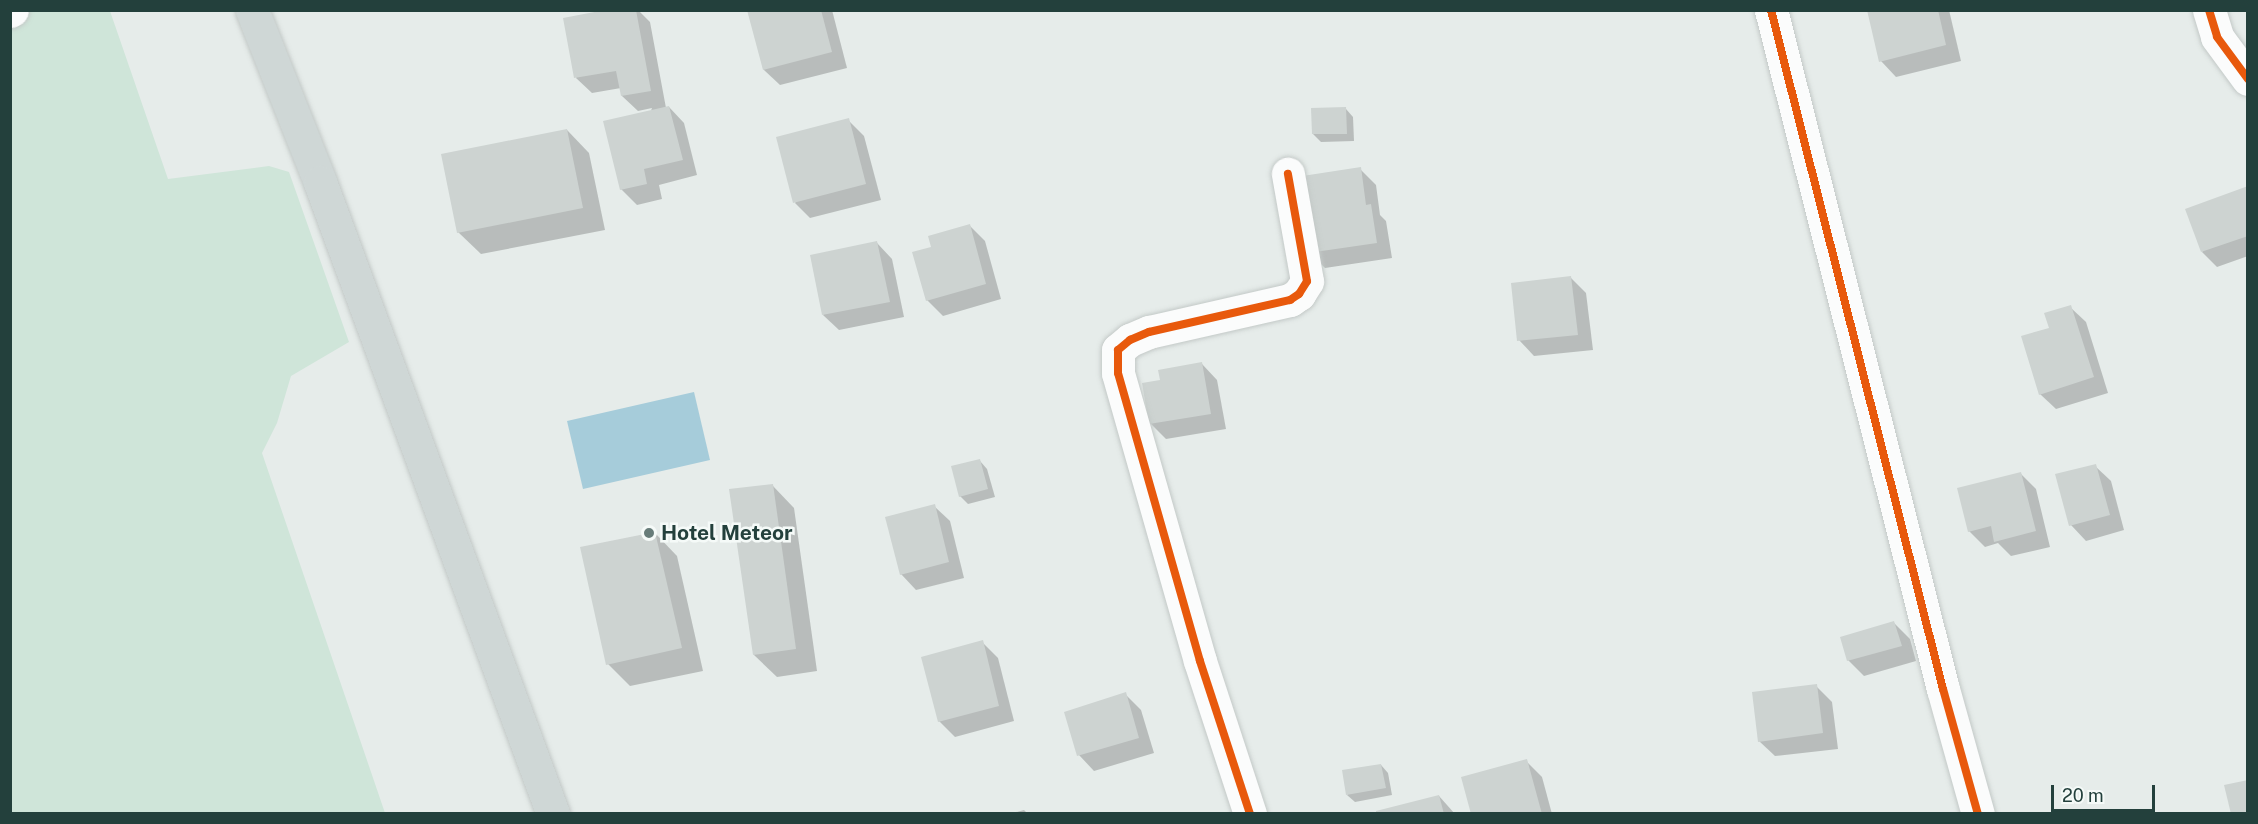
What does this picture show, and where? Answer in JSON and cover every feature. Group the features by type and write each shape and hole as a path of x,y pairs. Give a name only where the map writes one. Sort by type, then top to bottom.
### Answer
{"main road":[{"path":"252,10 320,182 553,813"}],"street":[{"path":"1771,10 1943,689 1978,813"},
{"path":"2210,10 2217,37 2247,79"},
{"path":"1250,813 1184,606 1118,373 1118,350 1130,340 1149,332 1290,300 1299,294 1307,281 1288,174"}],"green space":[{"path":"10,11 110,11 168,179 269,166 289,172 349,342 291,376 277,423 262,453 385,813 11,813"}],"water":[{"path":"694,392 710,460 583,489 567,421"}],"building":[{"path":"605,10 636,10 651,91 621,96 616,71 574,78 563,18"},
{"path":"747,10 821,10 832,52 763,70"},
{"path":"1867,10 1938,10 1946,45 1879,62"},
{"path":"669,106 683,160 644,169 647,184 620,190 603,121"},
{"path":"1346,107 1347,134 1312,134 1311,108"},
{"path":"849,118 866,184 793,203 776,137"},
{"path":"567,129 583,208 457,233 441,154"},
{"path":"1361,167 1366,205 1371,204 1377,243 1308,253 1296,177"},
{"path":"2248,186 2248,236 2201,252 2185,209"},
{"path":"970,224 986,284 926,301 912,252 931,247 928,236"},
{"path":"877,241 890,302 822,315 810,255"},
{"path":"1571,276 1578,335 1517,341 1511,283"},
{"path":"2071,305 2094,377 2039,395 2021,336 2049,328 2044,313"},
{"path":"1202,362 1211,414 1149,424 1142,383 1160,380 1158,370"},
{"path":"980,459 988,489 959,497 951,466"},
{"path":"2096,464 2110,515 2069,526 2055,474"},
{"path":"2021,472 2036,531 1994,542 1991,526 1968,532 1957,488"},
{"path":"773,484 796,649 753,655 729,489"},
{"path":"935,504 949,562 900,575 885,517"},
{"path":"655,532 682,648 606,665 580,547"},
{"path":"1894,621 1902,646 1847,661 1840,637"},
{"path":"983,640 999,706 938,722 921,657"},
{"path":"1817,684 1823,733 1758,742 1752,692"},
{"path":"1126,692 1139,738 1077,756 1064,712"},
{"path":"1527,759 1542,814 1471,814 1461,777"},
{"path":"1381,764 1386,788 1346,795 1342,770"},
{"path":"2248,780 2248,814 2231,814 2224,785"},
{"path":"1439,795 1444,814 1376,814 1376,811"}],"cycle path":[{"path":"1771,10 1943,689 1978,814"},
{"path":"2209,10 2217,37 2248,79"},
{"path":"1250,814 1200,661 1118,373 1118,350 1130,340 1149,332 1290,300 1299,294 1307,281 1288,174"}],"place":[{"name":"Hotel Meteor","path":"649,533"}]}
